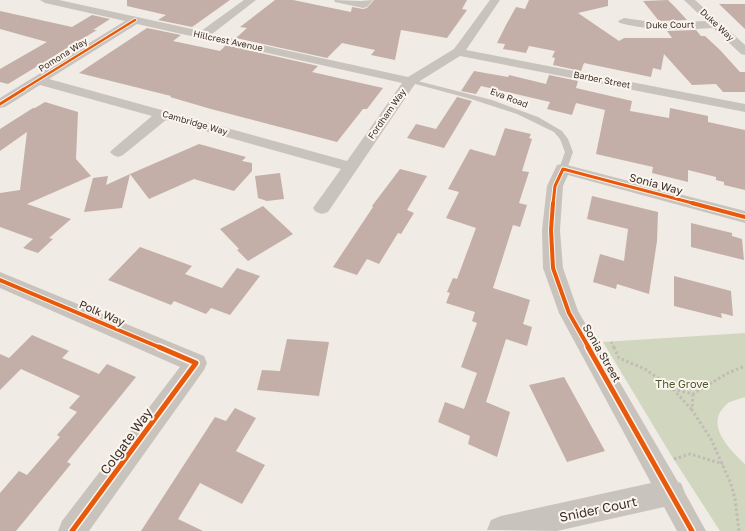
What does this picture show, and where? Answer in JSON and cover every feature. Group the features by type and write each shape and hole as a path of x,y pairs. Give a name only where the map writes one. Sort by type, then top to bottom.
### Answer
{"street":[{"name":"Hillcrest Avenue","path":"45,0 410,81"},
{"path":"203,35 250,0"},
{"path":"339,0 366,2"},
{"name":"Fordham Way","path":"322,208 410,81 458,52 495,0"},
{"name":"Duke Way","path":"689,0 745,51"},
{"name":"Pomona Way","path":"0,104 135,20"},
{"name":"Duke Court","path":"624,21 641,26 662,27 717,24"},
{"name":"Barber Street","path":"458,52 745,108"},
{"name":"Cambridge Way","path":"38,80 351,167"},
{"path":"118,152 164,114"},
{"name":"Sonia Way","path":"563,169 745,217"},
{"name":"Sonia Street","path":"563,169 555,186 551,230 553,268 569,313 672,492 692,531"},
{"name":"Polk Way","path":"0,280 196,363"},
{"name":"Colgate Way","path":"72,531 196,363"},
{"name":"Snider Court","path":"501,530 672,492"}],"lane":[{"name":"Eva Road","path":"410,81 488,100 543,123 558,132 565,142 569,152 563,169"}],"path":[{"path":"611,342 619,358 645,369 674,389 699,418 723,464 734,494 739,531"},
{"path":"674,389 693,394 728,373 745,366"},
{"path":"692,410 693,394"},
{"path":"655,464 690,454 723,464"}],"green space":[{"name":"The Grove","path":"745,333 745,397 729,402 719,415 717,423 723,439 745,464 745,531 720,531 671,455 603,342"}],"building":[{"path":"127,0 230,0 192,27 158,20 166,15 127,6"},
{"path":"275,0 293,0 351,12 352,7 363,9 367,8 374,0 467,0 462,9 467,10 447,38 401,30 395,60 371,55 375,50 342,43 327,58 236,38 247,28 240,27"},
{"path":"529,0 608,0 608,6 578,13 619,41 624,38 672,38 667,31 696,30 701,36 705,36 720,50 740,72 745,72 745,92 723,92 716,84 692,85 664,54 661,70 653,68 651,77 584,63 581,71 553,65 555,58 552,57 555,51 529,46 526,53 503,49 505,44 497,43 506,25 516,7 525,9"},
{"path":"668,0 687,20 659,21 643,1"},
{"path":"719,4 745,4 745,29"},
{"path":"0,11 72,27 92,15 110,19 93,30 97,30 8,84 0,82 0,69 47,42 0,29"},
{"path":"147,28 181,35 173,41 220,51 226,45 318,66 312,72 383,88 367,109 363,109 337,142 211,109 170,97 171,96 79,73"},
{"path":"474,71 508,77 509,75 546,84 549,75 578,81 576,88 632,101 630,111 669,118 670,108 708,116 708,122 745,130 745,190 724,185 724,182 716,180 716,177 688,170 688,182 652,173 653,167 596,154 605,110 576,103 572,115 547,109 550,102 481,86 476,94 461,91"},
{"path":"457,97 472,101 444,148 407,138 416,124 436,129"},
{"path":"45,102 78,112 76,159 91,176 27,204 71,219 49,238 53,239 38,253 23,248 33,239 0,227 0,193 20,190 27,132 0,151 0,129"},
{"path":"505,128 531,134 529,138 532,139 522,171 529,172 519,203 527,205 520,227 513,225 493,288 530,300 523,324 532,327 527,346 506,339 486,402 510,412 497,457 468,444 470,436 438,422 445,402 464,409 477,373 461,367 477,323 472,321 475,312 446,303 450,293 447,292 453,278 457,279 476,228 446,218 459,192 448,189 470,149 495,156"},
{"path":"199,144 246,157 242,161 252,163 252,171 234,191 194,179 149,199 130,174"},
{"path":"400,169 427,176 407,210 414,213 401,234 398,233 379,264 367,259 357,275 333,267 373,207 372,206"},
{"path":"280,173 284,199 267,201 258,198 255,176"},
{"path":"130,174 122,208 84,212 93,178 108,176 106,185"},
{"path":"592,196 658,212 657,241 649,294 617,284 616,289 593,282 600,254 624,261 628,229 587,219"},
{"path":"263,206 293,234 248,261 220,229"},
{"path":"691,223 732,233 732,236 742,239 744,260 691,247"},
{"path":"140,247 192,266 185,274 222,288 237,268 260,276 230,315 211,308 206,314 174,301 171,305 108,280"},
{"path":"674,276 731,291 733,316 721,313 722,318 674,306"},
{"path":"32,335 69,351 62,358 99,374 107,364 136,377 67,462 71,464 16,531 0,531 0,493 19,471 27,475 60,437 57,435 77,412 69,408 80,396 21,369 0,390 0,354 9,358"},
{"path":"287,339 329,342 319,396 257,390 262,370 280,371"},
{"path":"564,377 605,451 567,462 529,385"},
{"path":"235,408 256,418 236,451 265,465 242,504 200,483 178,519 203,531 141,531 215,417 226,421"}],"cycle path":[{"path":"0,104 135,20"},
{"path":"692,531 569,313 553,268 551,230 555,186 563,169 745,217"},
{"path":"0,280 196,363 72,531"}]}
